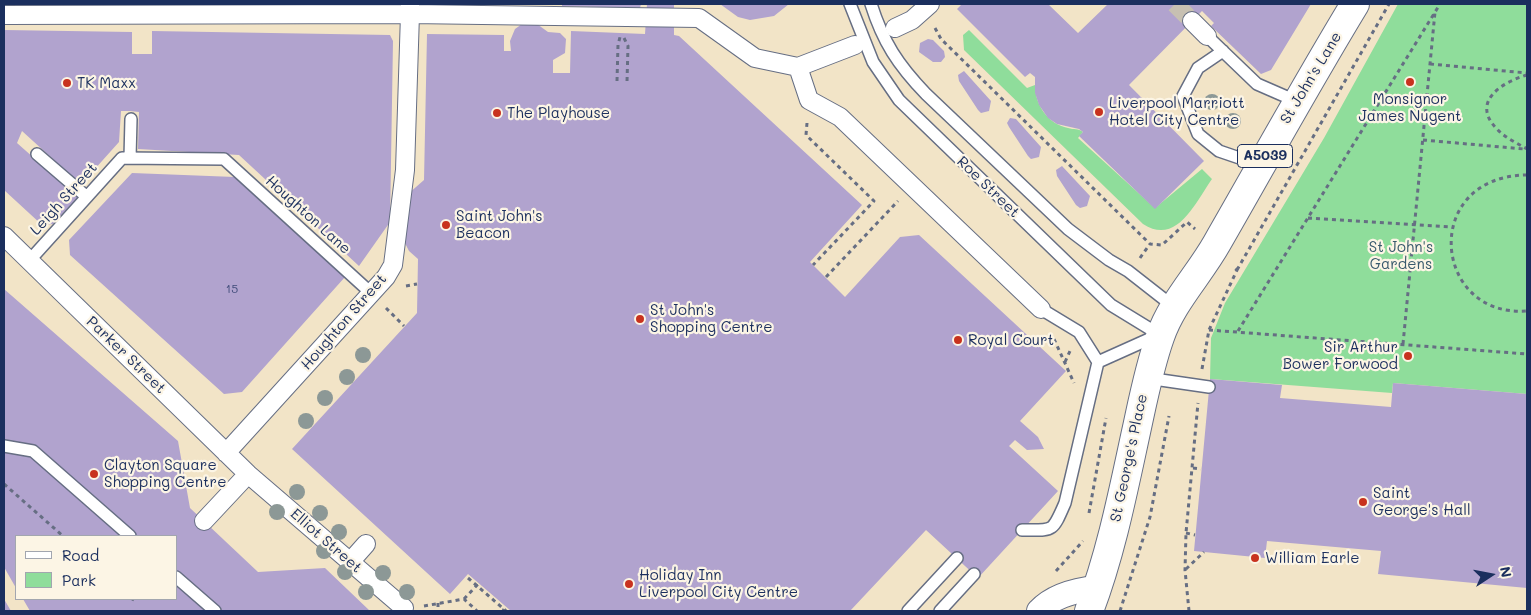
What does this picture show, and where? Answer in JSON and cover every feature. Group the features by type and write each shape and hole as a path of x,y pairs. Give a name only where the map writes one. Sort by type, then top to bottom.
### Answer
{"main road":[{"name":"St John's Lane","path":"1174,307 1216,245 1296,101 1355,4"},
{"name":"St George's Place","path":"1093,600 1118,513 1146,378 1160,335 1174,307"}],"street":[{"path":"895,28 912,20 928,6"},
{"path":"4,15 410,9 551,15 698,18 755,58 798,67 855,45"},
{"name":"Houghton Street","path":"226,453 371,293 393,265 398,212 405,170 410,9"},
{"path":"1192,21 1207,36"},
{"path":"798,67 809,100 840,117 1041,309"},
{"name":"Parker Street","path":"4,236 248,474"},
{"path":"204,521 248,474"},
{"name":"Elliot Street","path":"248,474 404,608"},
{"path":"350,562 366,544"},
{"path":"1039,611 1044,606 1073,590 1093,600"}],"lane":[{"name":"Roe Street","path":"871,4 890,51 904,72 1068,230 1109,260 1128,270 1174,307"},
{"name":"Roe Street","path":"850,6 873,62 899,100 1111,305 1160,335"},
{"path":"1207,36 1257,84 1296,101"},
{"path":"1223,51 1198,68 1183,96 1198,134 1220,151 1260,165"},
{"path":"126,158 132,119"},
{"path":"37,154 87,197"},
{"name":"Houghton Lane","path":"126,158 224,159 371,293"},
{"name":"Leigh Street","path":"29,261 87,197 126,158"},
{"path":"1022,530 1048,530 1056,525 1065,503 1098,362 1079,332 1041,309"},
{"path":"1098,362 1160,335"},
{"path":"1146,378 1210,386"},
{"path":"4,446 33,451 129,535"},
{"path":"908,611 957,558"},
{"path":"940,611 974,574"},
{"path":"178,579 216,611"}],"path":[{"path":"1237,270 1389,4"},
{"path":"1238,331 1440,4"},
{"path":"928,6 941,39 1150,244 1162,245 1187,222"},
{"path":"1403,344 1435,11"},
{"path":"617,81 618,45"},
{"path":"627,82 628,46"},
{"path":"1430,64 1527,74"},
{"path":"1527,74 1509,80 1493,93 1488,102 1487,113 1497,129 1527,150"},
{"path":"807,118 806,135 874,201 814,265"},
{"path":"1423,140 1527,150"},
{"path":"1527,176 1508,176 1489,181 1473,192 1460,208 1452,227 1452,256 1456,270 1467,288 1484,302 1504,310 1527,311"},
{"path":"826,278 912,186"},
{"path":"1308,218 1452,227"},
{"path":"409,285 417,284"},
{"path":"1041,309 1074,383"},
{"path":"1209,330 1527,354"},
{"path":"1120,611 1150,517 1175,382"},
{"path":"1193,468 1202,469"},
{"path":"4,484 62,535"},
{"path":"1186,533 1195,534"},
{"path":"1185,570 1204,552"},
{"path":"468,578 504,611"},
{"path":"404,608 464,599 479,583"},
{"path":"464,599 477,611"},
{"path":"438,603 438,611"}],"green space":[{"name":"St John's Gardens","path":"1398,4 1527,4 1527,394 1393,383 1392,393 1210,379 1211,338 1225,303 1324,138"},
{"path":"969,30 1027,88 1035,85 1037,100 1049,118 1061,126 1083,132 1078,138 1155,208 1202,169 1212,179 1192,210 1175,226 1166,230 1155,229 1143,224 964,50 963,35"}],"building":[{"path":"562,4 641,4 640,8 562,6"},
{"name":"St John's Shopping Centre","path":"647,4 674,4 674,35 679,36 862,205 810,262 845,297 900,237 919,235 1066,371 1020,421 1038,437 1044,449 1027,450 1015,440 1009,446 1058,491 978,578 926,530 850,611 511,611 468,574 450,594 292,449 417,313 418,259 409,251 403,239 408,194 424,180 427,34 504,35 504,51 511,51 510,41 515,29 522,24 537,24 548,32 560,33 566,39 565,53 553,60 553,73 570,73 571,31 645,34"},
{"path":"720,4 789,4 774,16 750,20 738,17"},
{"name":"Liverpool Marriott Hotel City Centre","path":"962,4 1048,4 1078,33 1108,4 1311,4 1271,70 1261,74 1211,26 1214,23 1202,11 1129,85 1204,161 1155,209 1079,136 1083,132 1079,129 1057,124 1048,118 1039,105 1035,93 1035,77 1030,73 1025,77 957,9"},
{"path":"4,30 132,32 132,54 152,54 152,31 390,35 393,41 390,222 359,266 239,155 138,149 139,112 121,111 119,142 85,180 77,181 22,131 17,143 78,197 53,224 42,225 4,190"},
{"path":"928,39 933,40 944,51 945,57 941,62 933,62 919,52 920,43"},
{"path":"964,71 991,101 989,111 981,113 978,110 959,81 958,75"},
{"path":"1010,118 1016,119 1041,147 1039,157 1031,159 1028,156 1007,123"},
{"path":"1062,166 1090,196 1087,206 1080,208 1076,205 1057,176 1056,170"},
{"path":"132,173 235,177 345,277 242,392 224,394 70,255 69,240"},
{"name":"Clayton Square Shopping Centre","path":"4,289 178,441 190,508 258,572 325,568 370,611 30,611 24,600 178,600 178,535 15,535 15,586 4,567"},
{"name":"Saint George's Hall","path":"1210,379 1282,385 1280,398 1391,407 1393,383 1527,394 1527,588 1378,574 1381,551 1267,541 1265,558 1194,551"},
{"path":"4,599 11,611 4,611"}],"tunnel":[{"path":"1175,4 1192,21"}],"place":[{"name":"Monsignor James Nugent","path":"1410,82"},
{"name":"TK Maxx","path":"67,83"},
{"name":"Liverpool Marriott Hotel City Centre","path":"1099,112"},
{"name":"The Playhouse","path":"497,113"},
{"name":"Saint John's Beacon","path":"446,225"},
{"name":"St John's Shopping Centre","path":"640,319"},
{"name":"Royal Court","path":"958,340"},
{"name":"Sir Arthur Bower Forwood","path":"1408,356"},
{"name":"Clayton Square Shopping Centre","path":"94,474"},
{"name":"Saint George's Hall","path":"1363,502"},
{"name":"William Earle","path":"1255,558"},
{"name":"Holiday Inn Liverpool City Centre","path":"629,584"}]}
